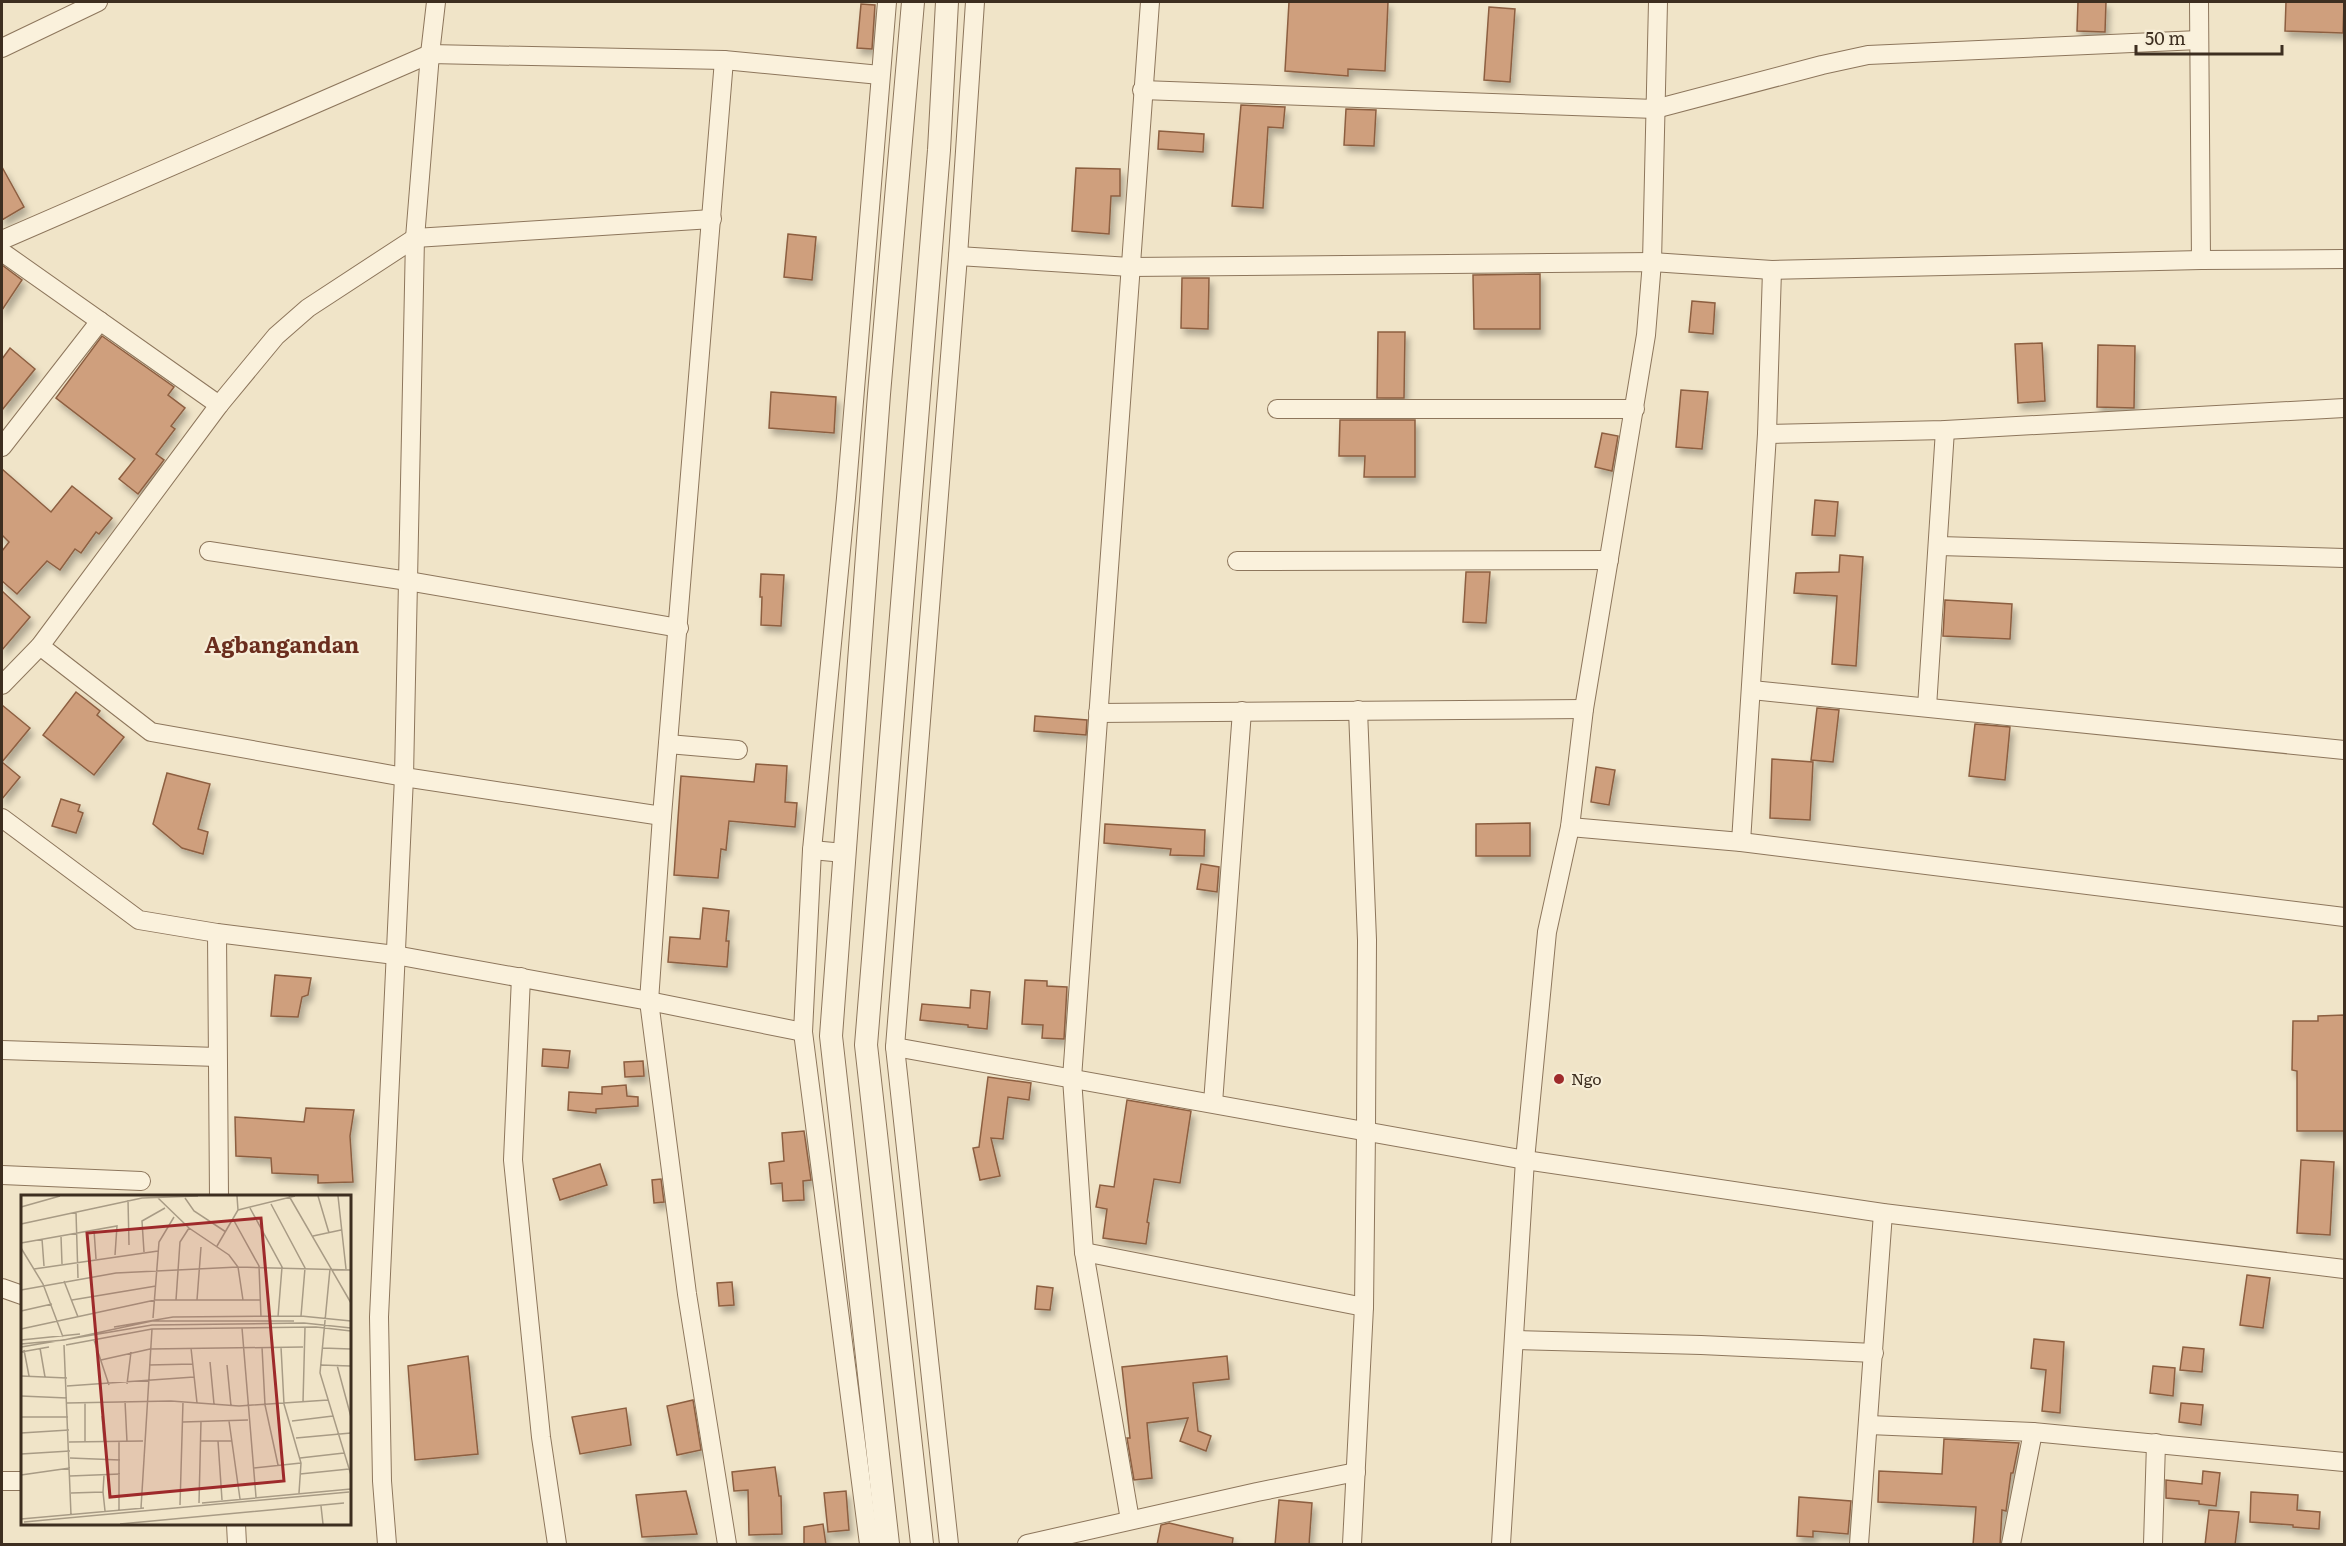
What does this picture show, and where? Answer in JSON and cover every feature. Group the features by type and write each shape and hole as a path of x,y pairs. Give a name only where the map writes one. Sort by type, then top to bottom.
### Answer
{"street":[{"path":"2,48 98,2"},
{"path":"387,1545 382,1481 379,1317 404,777 415,238 436,2"},
{"path":"869,1545 803,1032 812,850 846,498 886,2"},
{"path":"888,1545 831,1036 879,394 913,2"},
{"path":"922,1545 866,1045 939,150 947,2"},
{"path":"949,1545 895,1047 958,256 975,2"},
{"path":"1130,1520 1084,1252 1072,1078 1150,2"},
{"path":"1501,1545 1525,1160 1547,932 1570,827 1584,709 1646,335 1652,262 1658,2"},
{"path":"2199,2 2201,260"},
{"path":"1142,90 1655,109 1822,64 1868,55 2199,40"},
{"path":"2,240 430,54 724,60 880,75"},
{"path":"724,60 649,1001 687,1294 727,1545"},
{"path":"2,685 40,646 219,405 276,336 308,308 415,238 712,219"},
{"path":"2,252 219,405"},
{"path":"958,256 1130,267 1652,262 1772,270 2344,259"},
{"path":"1741,842 1767,434 1772,270"},
{"path":"2,447 100,321"},
{"path":"1767,434 1945,430 2344,408"},
{"path":"1277,409 1635,410"},
{"path":"1926,707 1939,546 1945,430"},
{"path":"1939,546 2344,558"},
{"path":"209,551 408,581 679,628"},
{"path":"1237,561 1609,560"},
{"path":"40,646 151,732 404,777 662,816"},
{"path":"1752,690 2344,750"},
{"path":"1098,713 1584,709"},
{"path":"1352,1545 1364,1307 1366,1131 1367,940 1358,710"},
{"path":"1213,1103 1242,711"},
{"path":"668,744 738,750"},
{"path":"2,818 138,920 217,933 395,955 649,1001 803,1032"},
{"path":"1570,827 1741,842 2344,917"},
{"path":"812,850 844,853"},
{"path":"217,933 219,1195"},
{"path":"520,977 513,1160 541,1437 557,1545"},
{"path":"895,1047 1525,1160 1883,1213 2344,1269"},
{"path":"2,1050 217,1057"},
{"path":"2,1175 141,1181"},
{"path":"1859,1545 1883,1213"},
{"path":"1084,1252 1364,1307"},
{"path":"2,1288 21,1295"},
{"path":"1514,1340 1874,1353"},
{"path":"1869,1425 2033,1432 2344,1462"},
{"path":"2011,1545 2033,1432"},
{"path":"2153,1545 2156,1443"},
{"path":"1027,1545 1130,1520 1356,1472"},
{"path":"2,1481 21,1482"},
{"path":"236,1525 237,1545"}],"building":[{"path":"1289,2 1388,2 1385,71 1348,69 1348,76 1285,71"},
{"path":"2078,2 2106,2 2105,32 2077,31"},
{"path":"2286,2 2344,2 2343,33 2285,31"},
{"path":"861,4 875,5 872,49 857,48"},
{"path":"1489,7 1515,9 1510,82 1484,80"},
{"path":"1241,105 1285,107 1283,128 1268,127 1263,208 1232,206"},
{"path":"1346,109 1376,110 1374,146 1344,145"},
{"path":"1159,131 1204,134 1203,152 1158,149"},
{"path":"2,167 24,207 2,220"},
{"path":"1076,168 1120,169 1120,196 1111,196 1109,234 1072,231"},
{"path":"788,234 816,237 812,280 784,277"},
{"path":"2,265 22,280 2,310"},
{"path":"1540,274 1540,329 1474,329 1473,275"},
{"path":"1182,278 1209,278 1208,329 1181,328"},
{"path":"1692,301 1715,303 1713,334 1689,332"},
{"path":"1378,332 1405,332 1404,398 1377,398"},
{"path":"102,336 174,387 168,395 185,408 171,426 175,429 156,454 164,460 138,494 119,479 135,459 56,398"},
{"path":"2042,343 2045,401 2018,403 2015,344"},
{"path":"2098,345 2135,346 2134,408 2097,407"},
{"path":"10,348 35,369 2,410 2,359"},
{"path":"1681,390 1708,392 1702,449 1676,447"},
{"path":"771,392 836,397 834,433 769,428"},
{"path":"1340,420 1415,420 1415,477 1364,477 1365,456 1339,456"},
{"path":"1602,433 1618,436 1612,471 1595,467"},
{"path":"2,469 51,512 72,486 112,518 99,534 96,532 81,553 75,549 60,570 47,561 17,594 2,581 2,551 9,542 2,535"},
{"path":"1815,500 1838,502 1835,536 1812,535"},
{"path":"1840,555 1863,557 1856,666 1832,664 1837,596 1794,593 1796,573 1839,572"},
{"path":"1466,572 1490,572 1486,623 1463,622"},
{"path":"761,574 784,575 781,626 761,625"},
{"path":"2,591 30,617 2,650"},
{"path":"1945,600 2012,604 2010,639 1943,636"},
{"path":"76,692 100,711 97,715 124,737 94,775 43,735"},
{"path":"2,705 30,728 2,762"},
{"path":"1817,708 1839,710 1833,762 1811,760"},
{"path":"1035,716 1087,720 1086,735 1034,731"},
{"path":"1975,724 2010,727 2005,780 1969,776"},
{"path":"1772,759 1813,762 1810,820 1770,818"},
{"path":"2,762 20,777 2,799"},
{"path":"756,764 787,766 785,802 797,803 795,827 729,821 726,850 721,849 718,878 674,875 681,776 754,782"},
{"path":"1596,767 1615,770 1609,805 1591,802"},
{"path":"167,773 210,784 198,829 208,832 203,854 182,848 153,824"},
{"path":"61,799 80,805 78,811 83,813 76,833 52,826"},
{"path":"1530,823 1530,856 1476,856 1476,824"},
{"path":"1105,824 1205,830 1204,856 1170,855 1171,849 1104,843"},
{"path":"1201,864 1219,867 1217,892 1197,889"},
{"path":"703,908 729,911 726,941 729,941 727,967 668,962 670,937 700,939"},
{"path":"275,975 311,978 308,995 302,997 298,1017 271,1016"},
{"path":"1025,980 1047,981 1047,986 1067,987 1064,1039 1042,1038 1043,1025 1022,1024"},
{"path":"971,990 990,992 987,1029 920,1020 922,1004 970,1008"},
{"path":"2344,1015 2344,1131 2297,1131 2297,1071 2292,1070 2293,1021 2318,1021 2318,1016"},
{"path":"543,1049 570,1051 568,1068 542,1066"},
{"path":"643,1061 644,1076 625,1077 624,1062"},
{"path":"988,1077 1031,1083 1029,1100 1008,1097 1003,1139 991,1138 1000,1176 980,1180 973,1148 979,1147"},
{"path":"626,1085 627,1096 638,1097 638,1106 596,1109 596,1113 568,1110 569,1092 602,1094 602,1087"},
{"path":"1127,1100 1191,1111 1180,1183 1154,1179 1146,1244 1103,1238 1107,1209 1096,1207 1100,1185 1114,1187"},
{"path":"306,1108 354,1110 350,1136 353,1182 318,1183 318,1175 272,1173 271,1158 236,1156 235,1117 304,1122"},
{"path":"804,1131 811,1180 803,1181 804,1200 783,1201 782,1183 771,1184 769,1163 784,1161 782,1133"},
{"path":"2301,1160 2334,1162 2330,1235 2297,1233"},
{"path":"600,1164 607,1185 560,1200 553,1179"},
{"path":"661,1179 664,1202 654,1203 652,1180"},
{"path":"2247,1275 2270,1278 2263,1328 2240,1325"},
{"path":"732,1282 734,1305 719,1306 717,1283"},
{"path":"1037,1286 1053,1288 1050,1310 1035,1309"},
{"path":"2034,1339 2064,1342 2060,1413 2042,1411 2046,1370 2031,1368"},
{"path":"2183,1347 2204,1349 2202,1372 2180,1370"},
{"path":"468,1356 478,1454 415,1460 408,1366"},
{"path":"1227,1356 1229,1379 1193,1383 1198,1431 1211,1436 1206,1451 1180,1441 1188,1418 1147,1423 1152,1478 1134,1480 1127,1438 1130,1438 1122,1367"},
{"path":"2153,1366 2175,1368 2173,1396 2150,1393"},
{"path":"693,1400 701,1450 677,1455 667,1406"},
{"path":"2181,1403 2203,1405 2201,1425 2179,1422"},
{"path":"626,1408 631,1445 580,1454 572,1417"},
{"path":"1944,1439 2019,1443 2013,1473 2011,1473 2006,1511 2002,1510 2000,1545 1973,1545 1976,1507 1878,1502 1879,1471 1942,1474"},
{"path":"775,1467 779,1496 781,1496 782,1534 749,1535 748,1490 734,1491 732,1472"},
{"path":"2203,1471 2220,1473 2216,1506 2199,1504 2199,1501 2166,1498 2166,1480 2202,1484"},
{"path":"686,1491 697,1534 642,1537 636,1495"},
{"path":"846,1491 849,1530 828,1532 824,1493"},
{"path":"2251,1492 2298,1495 2297,1510 2320,1512 2319,1529 2250,1522"},
{"path":"1799,1497 1851,1501 1848,1534 1813,1531 1813,1537 1797,1536"},
{"path":"1279,1500 1312,1503 1309,1545 1275,1545"},
{"path":"2209,1510 2239,1512 2235,1545 2205,1545"},
{"path":"1169,1523 1233,1538 1232,1545 1157,1545 1161,1525"},
{"path":"823,1524 826,1545 804,1545 804,1527"}],"place":[{"name":"Ngo","path":"1559,1079"}],"district":[{"name":"Agbangandan","path":"282,645"}]}
